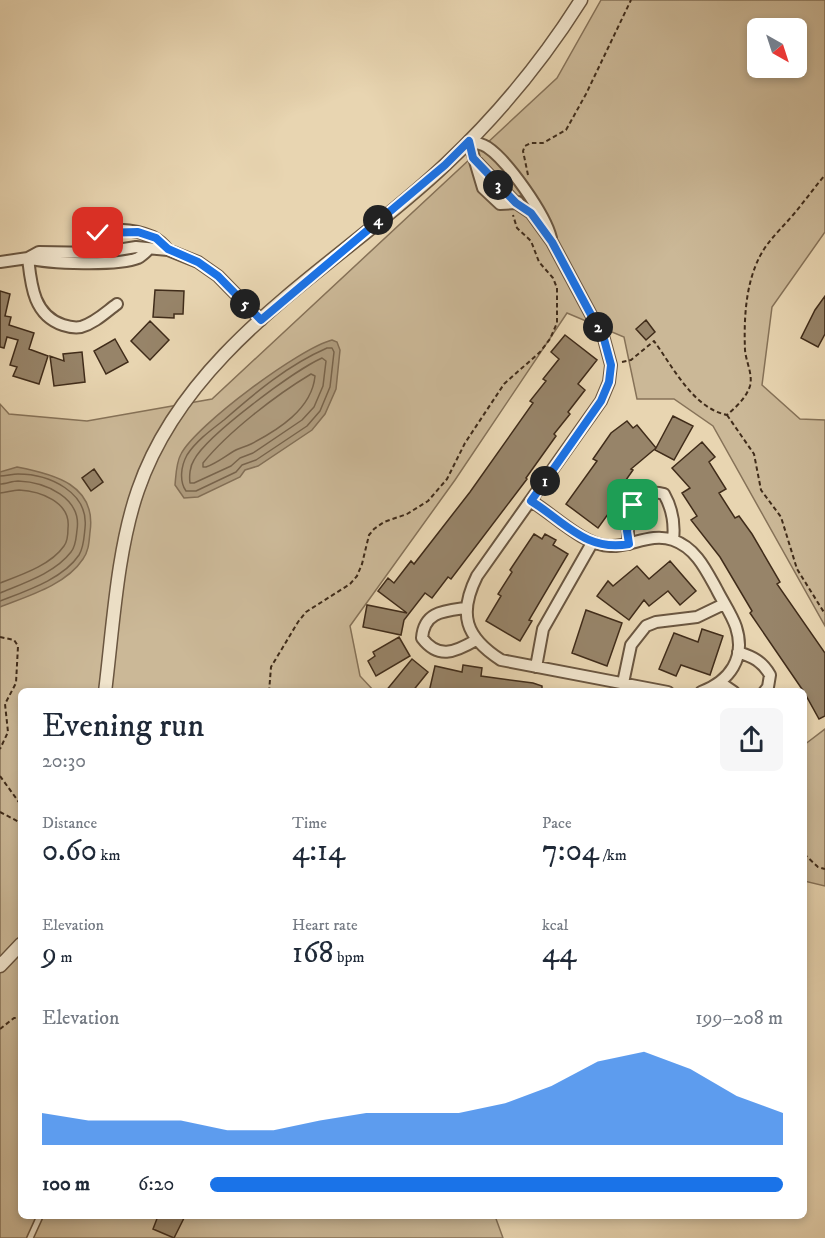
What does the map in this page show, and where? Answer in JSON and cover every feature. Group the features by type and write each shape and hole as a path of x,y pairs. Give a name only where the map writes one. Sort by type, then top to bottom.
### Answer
{"street":[{"path":"106,688 129,522 138,489 152,456 171,422 200,381 261,320 445,165 501,109 533,72 581,0"},
{"path":"469,141 483,188 500,204 516,203 531,213 552,242 604,339 611,365 609,382 601,401 477,576 468,594 465,608 468,625 484,649 501,660 648,688"},
{"path":"469,141 486,147 519,183 548,223 552,242"},
{"path":"516,203 527,193"},
{"path":"81,251 90,238 98,233 138,232 156,238 168,249 198,262 218,276 261,320"},
{"path":"0,262 28,258 39,252 99,253 136,247 168,249"},
{"path":"28,258 40,261 79,261 102,264 138,258 149,249"},
{"path":"28,258 34,297 42,312 54,322 79,328 91,323 117,304"},
{"path":"629,544 627,531 633,505 640,496 652,491 664,494 671,506 673,540"},
{"path":"531,501 592,543 608,546 661,537 673,540 693,552 736,626 738,652 732,668 721,683 710,688"},
{"path":"536,667 543,629 592,543"},
{"path":"623,683 631,645 646,626 656,622 697,617 724,604"},
{"path":"465,608 431,616 423,625 422,638 431,649 443,652 466,646 476,640"},
{"path":"738,652 753,656 764,664 770,675 767,688"},
{"path":"721,683 728,688"},
{"path":"0,966 18,947"}],"lane":[{"path":"30,1238 39,1219"}],"path":[{"path":"519,183 528,174 523,151 525,146 531,143 543,143 566,130 631,0"},
{"path":"727,415 739,404 750,386 751,376 745,351 746,319 749,290 759,258 774,233 796,212 825,175"},
{"path":"269,688 271,667 306,612 350,584 357,576 369,535 374,529 414,511 428,501 447,479 465,443 504,384 512,374 540,352 550,339 557,323 557,288 553,278 539,262 531,242 517,228 513,220 516,203"},
{"path":"611,365 631,360 654,341 700,403 717,413 727,415 754,454 761,490 781,517 797,569 825,614"},
{"path":"0,637 14,640 18,646 18,655 16,683 5,704 8,732 0,749"},
{"path":"0,776 18,800"},
{"path":"0,812 18,821"},
{"path":"807,857 818,867 825,869"},
{"path":"0,1029 14,1018 18,1018"}],"shaded area":[{"path":"601,0 825,0 825,232 772,307 762,385 800,419 825,420 825,626 713,426 674,399 637,399 624,337 567,313 455,480 350,626 360,676 371,688 18,688 18,1219 496,1219 503,1238 0,1238 0,404 9,414 87,421 212,399 557,78"},
{"path":"825,729 825,886 807,882 807,743"}],"water":[{"path":"332,340 337,342 340,350 336,389 325,414 312,430 258,466 245,470 240,477 198,497 184,498 175,485 176,473 179,458 190,441 250,389 297,357"},
{"path":"17,467 58,478 70,484 80,493 87,503 90,516 89,542 83,559 67,576 46,589 0,607 0,472"}],"building":[{"path":"155,290 184,291 183,314 174,314 174,318 153,317"},
{"path":"0,291 10,294 5,316 11,317 9,325 34,333 29,349 48,356 39,384 13,376 17,367 10,365 18,340 7,337 4,348 0,347"},
{"path":"825,296 825,334 818,347 801,338"},
{"path":"646,320 655,332 646,340 636,329"},
{"path":"150,321 169,340 150,360 131,341"},
{"path":"565,335 597,360 578,384 585,390 568,412 570,414 554,434 556,436 527,479 451,579 448,577 432,598 425,593 404,620 401,635 363,627 367,605 407,613 378,591 388,578 394,583 411,561 414,564 470,492 533,403 530,401 546,381 543,379 559,359 551,352"},
{"path":"115,339 128,362 106,374 94,351"},
{"path":"82,352 85,382 54,386 50,356 64,361 63,354"},
{"path":"673,416 693,426 674,460 655,450"},
{"path":"627,421 633,428 637,425 656,448 631,469 633,470 621,487 624,489 609,508 611,510 598,528 566,504 597,461 593,459 611,433"},
{"path":"702,442 715,457 709,462 726,489 719,493 735,518 739,516 752,534 780,582 777,584 825,653 825,716 819,719 807,697 807,688 801,688 750,613 752,611 720,557 691,520 697,516 682,493 690,488 672,468"},
{"path":"94,469 103,482 91,491 82,478"},
{"path":"534,534 542,539 545,534 556,540 553,545 568,554 529,620 532,621 520,641 486,621 501,596 498,594 512,572 510,570"},
{"path":"670,561 696,591 680,605 668,591 649,606 644,600 629,620 597,596 608,581 613,586 637,566 649,579"},
{"path":"586,610 622,623 607,666 572,653"},
{"path":"702,629 723,636 710,675 681,665 676,676 659,669 674,633 698,642"},
{"path":"399,637 410,656 376,676 368,661 375,656 373,652"},
{"path":"412,659 428,672 415,688 388,688"},
{"path":"463,665 482,668 481,676 533,683 542,688 430,688 435,666 462,672"},
{"path":"157,1219 184,1219 174,1238 153,1229"}],"route":[{"path":"98,233 138,232 156,238 168,249 198,262 218,276 261,320 445,165 469,141 473,158 516,203 531,213 552,242 604,339 611,365 609,382 601,401 531,501 592,543 608,546 629,544 627,531 633,505"}]}
